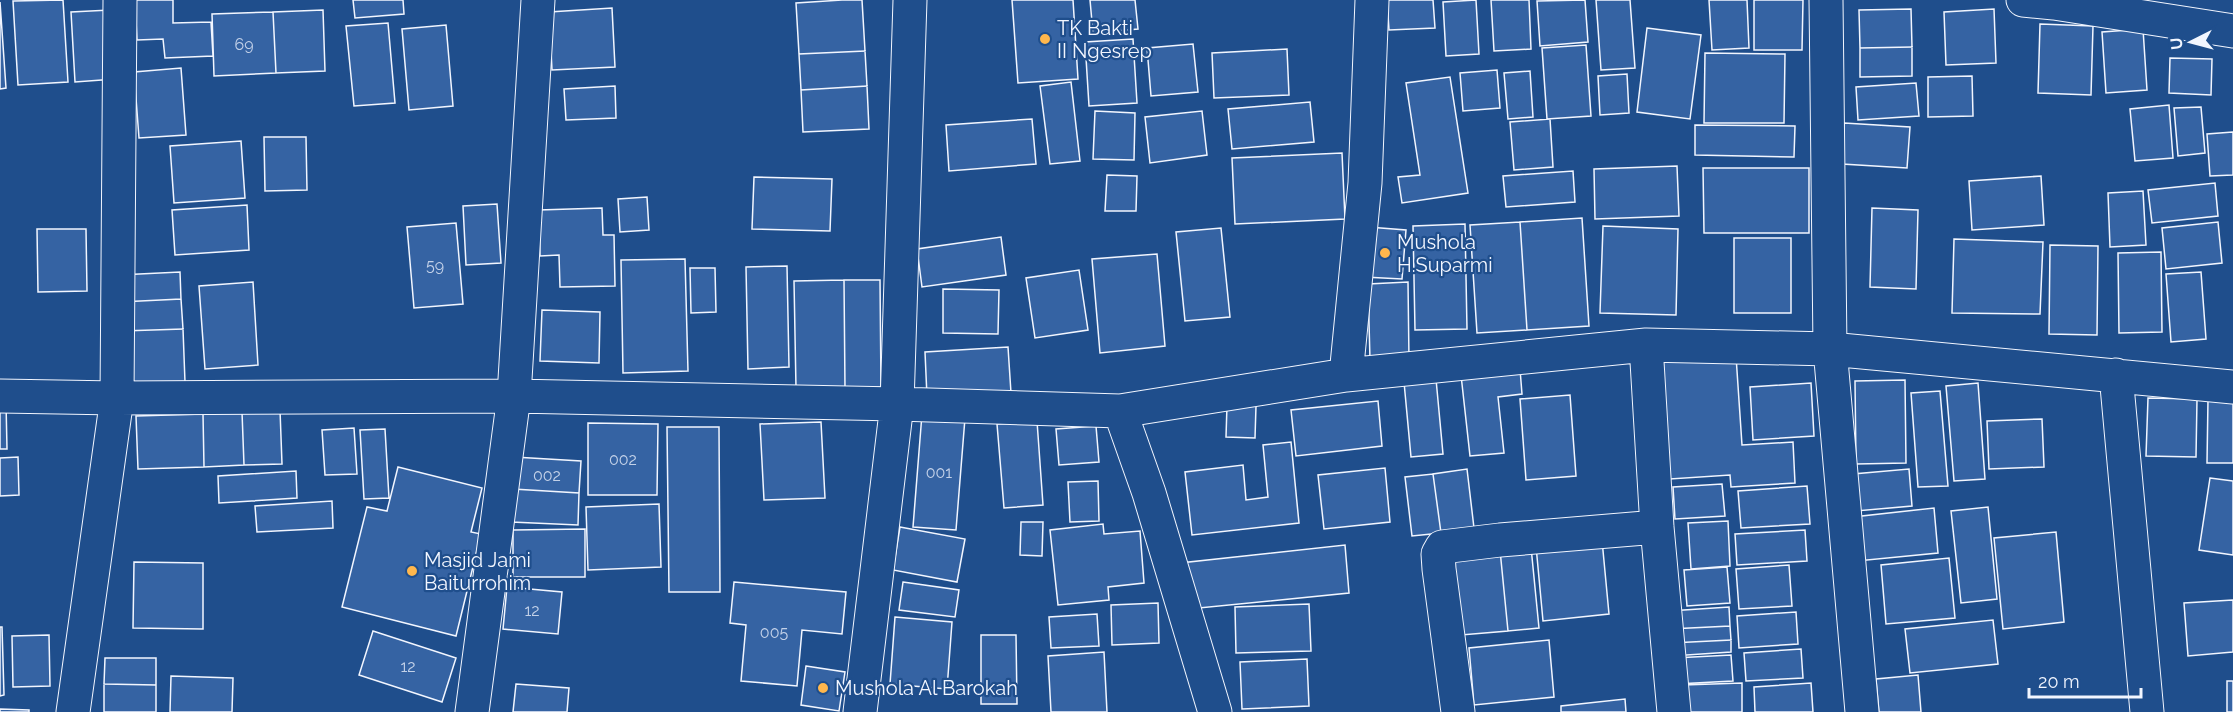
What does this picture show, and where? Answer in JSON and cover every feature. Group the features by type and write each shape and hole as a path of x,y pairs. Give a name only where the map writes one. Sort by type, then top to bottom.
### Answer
{"street":[{"path":"73,712 117,398 120,0"},
{"path":"472,712 514,396 538,0"},
{"path":"860,712 897,404 910,0"},
{"path":"1346,375 1365,183 1372,0"},
{"path":"1826,0 1830,348 1862,712"},
{"path":"2023,0 2233,31"},
{"path":"0,396 117,398 514,396 1120,411 1346,375 1646,345 1830,348 2233,387"},
{"path":"1646,345 1658,527 1674,712"},
{"path":"2116,375 2146,712"},
{"path":"1120,411 1149,493 1215,712"},
{"path":"1458,712 1439,569 1438,554 1442,547 1658,527"}],"building":[{"path":"63,0 68,82 18,85 13,1"},
{"path":"135,0 173,0 173,23 211,22 213,56 165,58 163,39 137,40"},
{"path":"353,0 403,0 404,14 355,18"},
{"path":"862,0 865,51 799,54 796,3"},
{"name":"TK Bakti II Ngesrep","path":"1012,0 1073,0 1078,79 1018,83"},
{"path":"1090,0 1135,0 1138,29 1093,33"},
{"path":"1387,0 1433,0 1435,28 1389,30"},
{"path":"1476,0 1479,54 1446,56 1443,2"},
{"path":"1491,0 1529,0 1531,49 1494,51"},
{"path":"1585,0 1588,42 1540,46 1537,1"},
{"path":"1596,0 1630,0 1635,68 1601,70"},
{"path":"1709,0 1747,0 1749,48 1712,50"},
{"path":"1754,0 1803,0 1802,50 1754,50"},
{"path":"0,2 6,88 0,89"},
{"path":"612,8 615,67 552,70 549,12"},
{"path":"1911,9 1912,47 1860,48 1859,10"},
{"path":"1994,9 1996,63 1946,65 1944,12"},
{"path":"110,10 115,79 75,82 71,12"},
{"path":"323,10 325,71 276,73 273,12"},
{"path":"273,12 276,73 214,76 212,14"},
{"path":"388,23 395,103 354,106 346,26"},
{"path":"2040,24 2093,26 2091,95 2038,93"},
{"path":"446,25 453,106 409,110 402,29"},
{"path":"1647,28 1701,35 1690,119 1637,112"},
{"path":"2143,29 2147,90 2106,93 2102,32"},
{"path":"1133,39 1137,103 1089,106 1085,42"},
{"path":"1193,44 1198,92 1151,96 1147,48"},
{"path":"1586,45 1591,116 1547,119 1542,48"},
{"path":"1912,47 1912,76 1860,77 1860,48"},
{"path":"1287,49 1289,95 1214,98 1212,53"},
{"path":"865,51 867,86 801,90 799,54"},
{"path":"1705,53 1785,54 1784,123 1704,123"},
{"path":"2170,58 2212,59 2211,95 2169,93"},
{"path":"181,68 186,135 139,138 134,72"},
{"path":"1497,70 1500,108 1463,111 1460,73"},
{"path":"1530,71 1533,117 1508,119 1504,73"},
{"path":"1627,74 1629,113 1600,115 1598,76"},
{"path":"1972,76 1973,116 1928,117 1928,77"},
{"path":"1450,77 1468,193 1402,203 1398,177 1420,175 1406,83"},
{"path":"1071,82 1080,161 1050,164 1040,86"},
{"path":"1916,83 1919,116 1858,120 1856,87"},
{"path":"615,86 616,118 566,120 564,89"},
{"path":"867,86 869,129 803,132 801,90"},
{"path":"1310,102 1314,142 1232,149 1228,109"},
{"path":"2169,105 2173,158 2135,161 2130,109"},
{"path":"2201,107 2205,153 2178,156 2174,108"},
{"path":"1095,111 1135,113 1134,160 1093,159"},
{"path":"1202,111 1207,155 1150,163 1145,117"},
{"path":"1032,119 1036,164 949,171 946,125"},
{"path":"1550,119 1553,167 1514,170 1510,122"},
{"path":"1844,123 1910,127 1907,168 1842,164"},
{"path":"1695,125 1795,126 1794,157 1695,155"},
{"path":"2233,132 2233,175 2210,176 2207,134"},
{"path":"264,137 306,137 307,190 265,191"},
{"path":"241,141 245,198 174,203 170,146"},
{"path":"1342,153 1345,219 1235,224 1232,158"},
{"path":"1677,166 1679,216 1595,219 1594,169"},
{"path":"1703,168 1809,168 1809,233 1704,233"},
{"path":"1573,171 1575,202 1506,207 1503,176"},
{"path":"1107,175 1137,176 1136,211 1105,211"},
{"path":"2041,176 2044,225 1972,230 1969,181"},
{"path":"754,177 832,179 830,231 752,229"},
{"path":"2215,183 2218,216 2152,223 2148,190"},
{"path":"2143,191 2146,245 2110,247 2108,193"},
{"path":"647,197 649,230 620,232 618,199"},
{"path":"497,204 501,263 466,265 463,206"},
{"path":"247,205 249,250 175,255 172,210"},
{"path":"602,208 603,235 614,235 615,286 560,287 559,255 540,256 539,210"},
{"path":"1872,208 1918,210 1916,289 1870,287"},
{"path":"1582,218 1589,326 1527,330 1520,222"},
{"path":"1520,222 1527,330 1477,333 1470,225"},
{"path":"2218,222 2222,263 2166,269 2162,228"},
{"path":"456,223 463,304 414,308 407,227"},
{"path":"1465,224 1467,329 1415,330 1413,226"},
{"path":"1603,226 1678,229 1676,315 1600,313"},
{"name":"Mushola H.Suparmi","path":"1368,227 1406,230 1402,279 1364,277"},
{"path":"1221,228 1230,317 1185,321 1176,232"},
{"path":"37,229 86,229 87,291 38,292"},
{"path":"1001,237 1006,275 922,287 917,249"},
{"path":"1734,238 1791,238 1791,313 1734,313"},
{"path":"1954,239 2043,242 2040,314 1952,313"},
{"path":"2050,245 2098,246 2097,335 2049,334"},
{"path":"2161,252 2162,332 2119,333 2118,253"},
{"path":"1157,254 1165,346 1100,353 1092,259"},
{"path":"685,259 688,371 623,373 621,260"},
{"path":"787,266 789,367 748,369 746,267"},
{"path":"690,268 715,268 716,312 691,313"},
{"path":"1079,270 1088,330 1035,338 1026,278"},
{"path":"180,272 181,299 120,302 119,275"},
{"path":"2201,272 2206,339 2171,342 2166,274"},
{"path":"844,280 845,388 796,388 794,281"},
{"path":"844,280 880,280 881,387 845,388"},
{"path":"253,282 258,365 205,369 199,286"},
{"path":"1408,282 1409,360 1370,360 1368,284"},
{"path":"943,289 999,290 998,334 943,333"},
{"path":"181,299 183,329 122,331 120,302"},
{"path":"542,310 600,312 599,363 540,361"},
{"path":"183,329 185,382 124,386 122,331"},
{"path":"1008,347 1011,393 927,397 925,352"},
{"path":"1736,356 1742,445 1793,442 1795,483 1731,487 1730,475 1670,479 1662,361"},
{"path":"1520,369 1522,394 1498,397 1504,453 1470,456 1461,375"},
{"path":"1436,379 1443,454 1411,457 1404,382"},
{"path":"1905,380 1906,463 1856,464 1855,381"},
{"path":"1811,383 1814,436 1753,440 1750,387"},
{"path":"1978,383 1985,479 1954,481 1946,386"},
{"path":"1940,391 1948,486 1918,487 1911,393"},
{"path":"1570,395 1576,476 1526,480 1520,399"},
{"path":"2148,398 2197,399 2196,457 2146,456"},
{"path":"2208,399 2233,399 2233,463 2207,463"},
{"path":"1378,401 1382,446 1296,456 1291,410"},
{"path":"0,402 6,402 7,449 0,449"},
{"path":"1227,405 1256,406 1255,438 1226,437"},
{"path":"280,410 282,464 244,465 242,412"},
{"path":"242,412 244,465 204,467 203,414"},
{"path":"203,414 204,467 138,469 136,416"},
{"path":"922,414 965,418 956,530 913,527"},
{"path":"2042,419 2044,467 1989,469 1987,421"},
{"path":"1037,421 1043,505 1004,508 997,424"},
{"path":"821,422 825,498 764,500 760,424"},
{"path":"588,423 658,424 657,495 588,495"},
{"path":"1096,426 1099,462 1059,465 1056,429"},
{"path":"667,427 719,427 720,592 669,592"},
{"path":"354,428 357,474 325,475 322,430"},
{"path":"385,429 389,498 364,499 360,430"},
{"path":"1291,442 1299,523 1192,535 1185,472 1243,465 1246,500 1268,497 1263,445"},
{"path":"18,457 19,495 0,496 0,458"},
{"path":"514,457 581,461 579,493 513,489"},
{"name":"Masjid Jami Baiturrohim","path":"398,467 482,488 471,532 481,534 456,636 342,607 367,507 387,511"},
{"path":"1385,468 1390,522 1324,529 1318,475"},
{"path":"1467,469 1474,528 1441,533 1433,474"},
{"path":"1909,469 1912,506 1856,511 1853,474"},
{"path":"296,471 297,498 219,503 218,476"},
{"path":"1433,474 1441,533 1412,536 1405,477"},
{"path":"2210,478 2233,481 2233,555 2199,550"},
{"path":"1098,481 1099,521 1070,522 1068,482"},
{"path":"1722,484 1725,516 1675,519 1673,487"},
{"path":"1807,486 1810,524 1741,528 1738,491"},
{"path":"513,489 579,493 578,525 511,522"},
{"path":"332,501 333,528 257,532 255,506"},
{"path":"659,504 661,567 588,570 586,507"},
{"path":"1988,507 1997,599 1961,603 1951,511"},
{"path":"1934,508 1938,553 1857,561 1853,517"},
{"path":"1728,521 1730,566 1691,569 1688,523"},
{"path":"1021,522 1043,522 1042,556 1020,555"},
{"path":"1103,524 1104,534 1140,531 1144,583 1108,587 1109,600 1058,605 1050,530"},
{"path":"900,527 965,539 957,582 893,570"},
{"path":"585,529 585,577 513,577 513,530"},
{"path":"1805,530 1807,561 1737,565 1735,534"},
{"path":"2056,532 2064,622 2003,629 1994,538"},
{"path":"1602,540 1609,614 1543,621 1536,546"},
{"path":"1345,545 1349,593 1189,609 1180,563"},
{"path":"1531,547 1539,628 1508,631 1500,550"},
{"path":"1500,550 1508,631 1461,635 1453,554"},
{"path":"1949,558 1955,618 1886,624 1881,565"},
{"path":"134,562 203,563 203,629 133,628"},
{"path":"1789,565 1792,606 1739,609 1736,569"},
{"path":"1727,567 1730,603 1687,606 1684,570"},
{"path":"734,582 846,592 842,634 802,630 797,686 741,681 746,625 730,623"},
{"path":"903,582 959,590 955,617 899,610"},
{"path":"507,587 562,592 558,634 503,629"},
{"path":"2233,600 2233,652 2188,656 2184,603"},
{"path":"1158,603 1159,643 1112,645 1111,605"},
{"path":"1309,604 1311,651 1236,653 1235,607"},
{"path":"1729,607 1730,626 1670,629 1669,611"},
{"path":"1796,612 1798,644 1739,648 1737,616"},
{"path":"1097,614 1099,646 1051,648 1049,617"},
{"path":"895,617 952,622 947,689 890,684"},
{"path":"1993,620 1998,664 1910,673 1905,629"},
{"path":"1730,626 1731,640 1671,643 1670,629"},
{"path":"0,627 2,627 4,695 0,696"},
{"path":"373,631 456,658 442,702 359,675"},
{"path":"49,635 50,686 13,687 12,636"},
{"path":"981,635 1016,635 1017,704 981,704"},
{"path":"1549,640 1554,697 1474,705 1469,648"},
{"path":"1731,640 1731,652 1672,656 1671,643"},
{"path":"1801,649 1803,678 1746,681 1744,653"},
{"path":"1104,652 1107,712 1051,712 1048,656"},
{"path":"1731,655 1733,681 1676,684 1674,658"},
{"path":"105,658 156,658 156,685 104,684"},
{"path":"1307,659 1309,706 1242,709 1240,662"},
{"name":"Mushola Al Barokah","path":"806,666 845,672 839,711 801,705"},
{"path":"1918,675 1921,712 1879,712 1876,679"},
{"path":"171,676 233,678 232,712 170,712"},
{"path":"2227,681 2233,681 2233,712 2227,712"},
{"path":"1742,683 1742,712 1683,712 1683,685"},
{"path":"1811,683 1813,712 1755,712 1754,687"},
{"path":"104,684 156,685 156,712 104,712"},
{"path":"516,684 569,688 567,712 513,712"},
{"path":"1625,699 1626,712 1561,712 1561,706"},
{"path":"0,709 29,710 29,712 0,712"}],"place":[{"name":"TK Bakti II Ngesrep","path":"1045,39"},
{"name":"Mushola H.Suparmi","path":"1385,253"},
{"name":"Masjid Jami Baiturrohim","path":"412,571"},
{"name":"Mushola Al Barokah","path":"823,688"}]}
